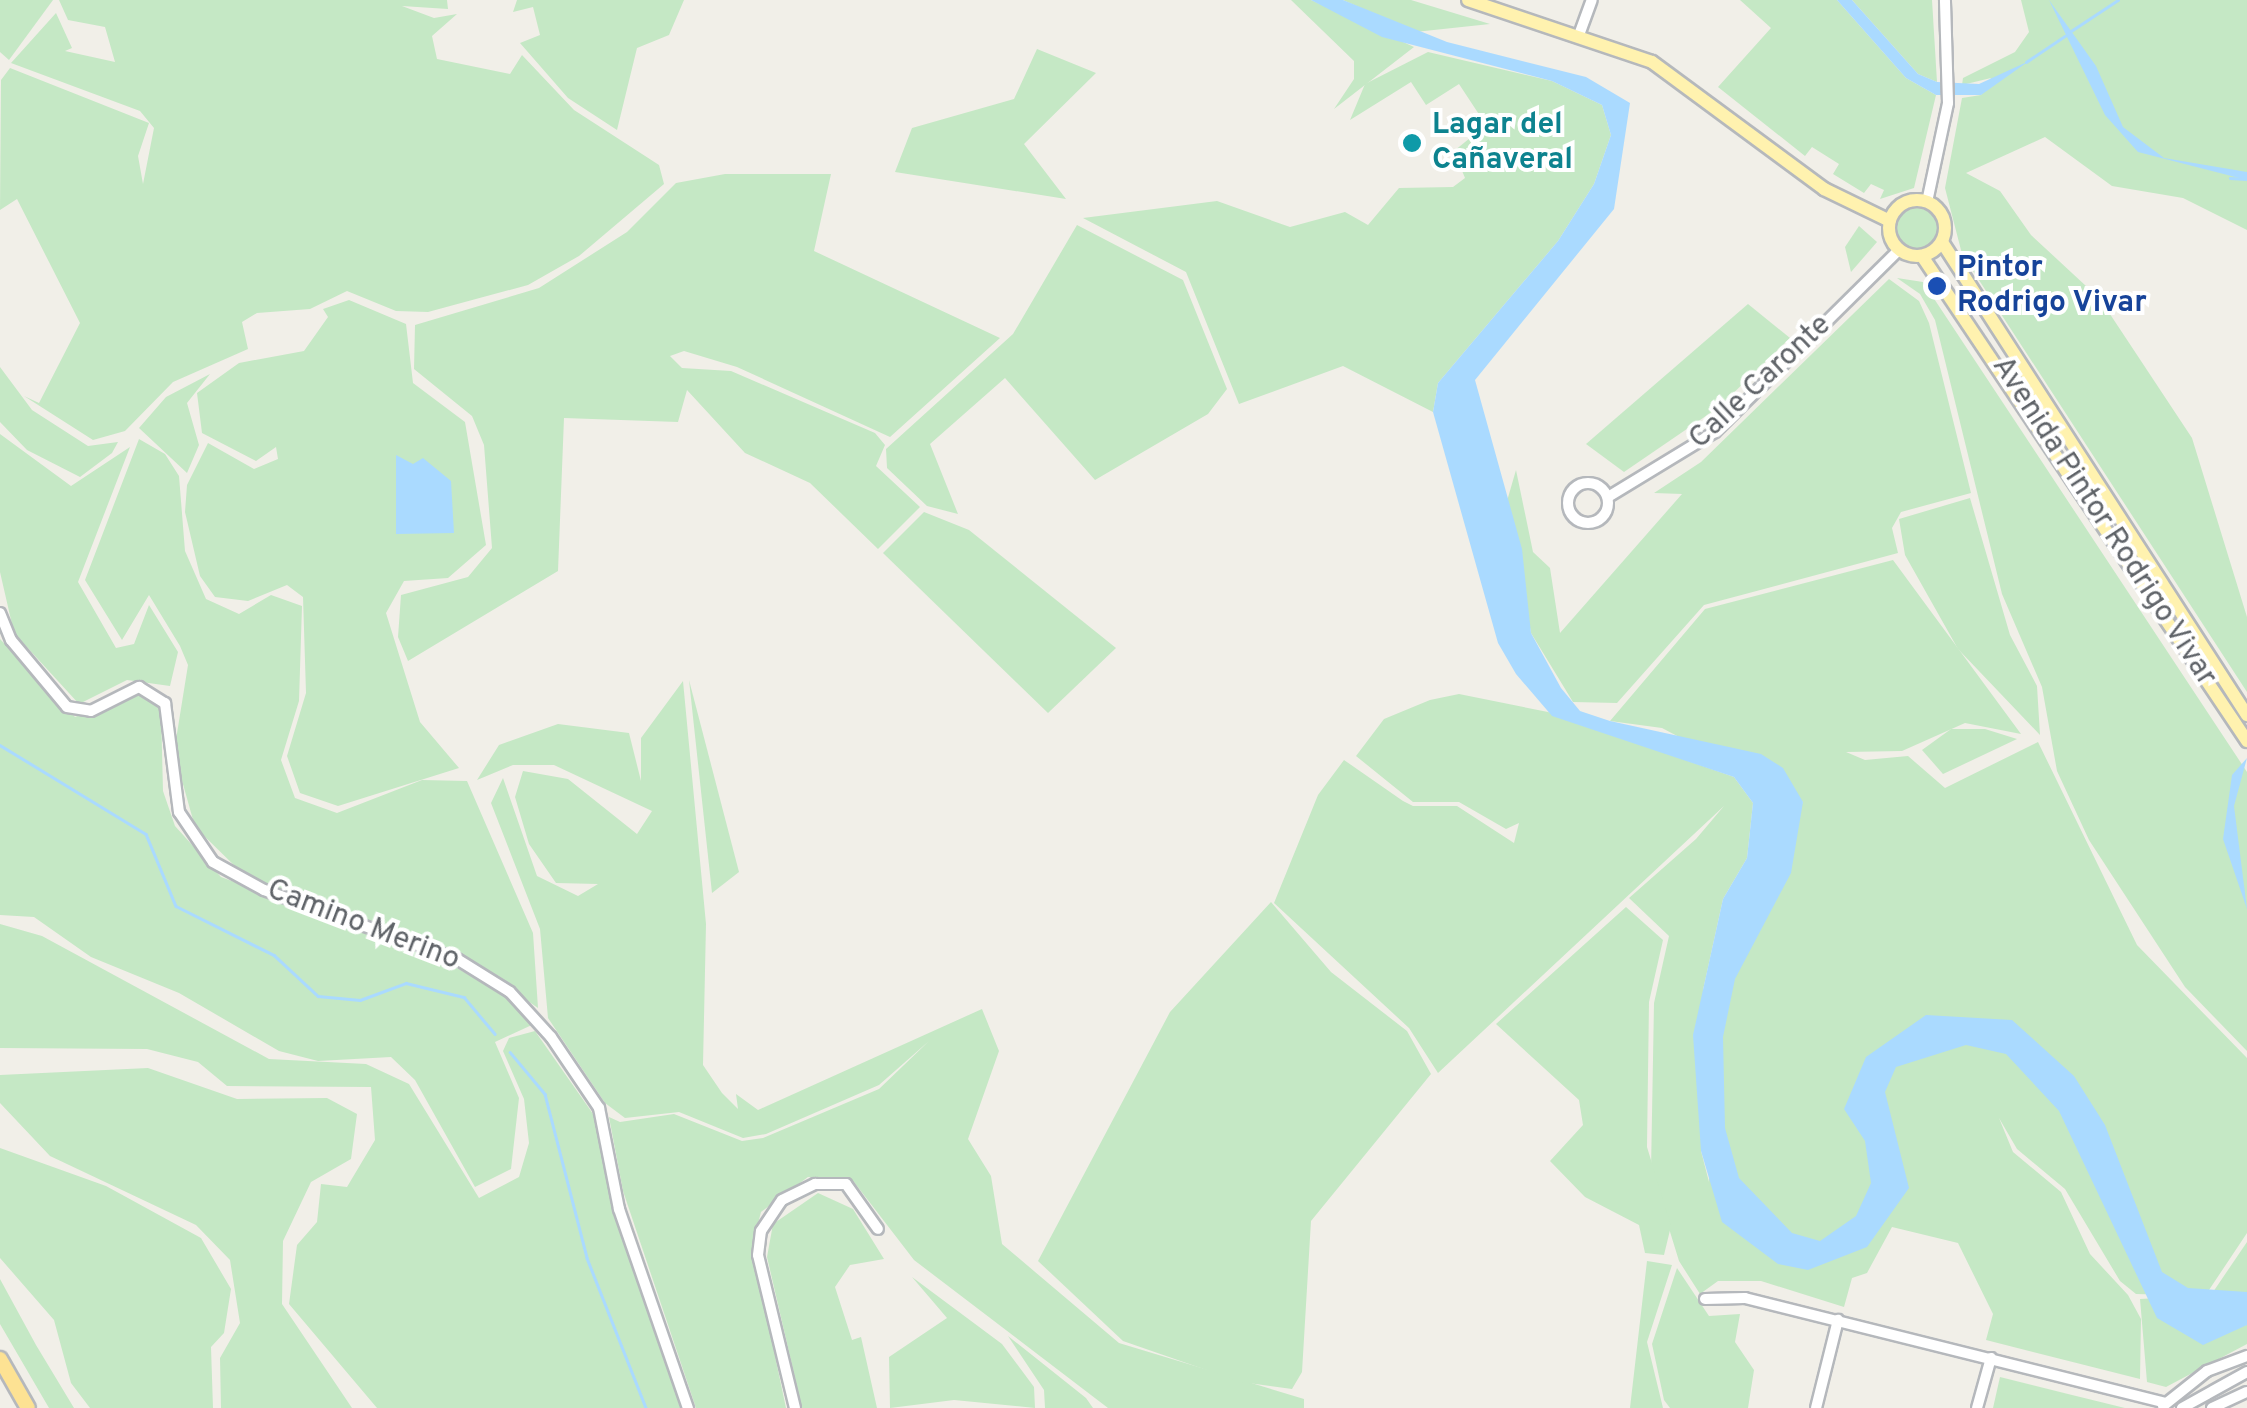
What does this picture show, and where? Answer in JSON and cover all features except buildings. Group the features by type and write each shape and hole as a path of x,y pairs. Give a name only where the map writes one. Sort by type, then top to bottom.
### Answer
{"highway":[{"path":"0,1359 28,1408"}],"main road":[{"path":"1468,0 1652,62 1785,163 1890,220 1899,250 1922,256 1942,242 1944,218 1927,202 1901,206 1890,220"},
{"name":"Avenida Pintor Rodrigo Vivar","path":"1942,242 2247,714"},
{"name":"Avenida Pintor Rodrigo Vivar","path":"1922,256 2247,741"}],"street":[{"path":"1580,35 1592,0"},
{"path":"1927,202 1948,103 1945,0"},
{"name":"Calle Caronte","path":"1608,497 1715,432 1899,250"},
{"name":"Camino Merino","path":"0,613 11,640 78,712 139,687 165,703 179,812 213,862 264,890 457,959 510,992 552,1037 599,1108 619,1209 688,1408"},
{"path":"796,1408 758,1255 761,1231 782,1200 815,1184 846,1184 878,1228"},
{"path":"1705,1299 1726,1295 1838,1320 2164,1406 2207,1371 2247,1356"},
{"path":"1816,1408 1838,1320"},
{"path":"1977,1408 1991,1358"},
{"path":"2182,1408 2247,1372"},
{"path":"2212,1408 2247,1392"}],"green space":[{"path":"0,0 53,0 9,60 0,52"},
{"path":"59,0 447,0 448,9 402,6 434,18 457,14 432,36 437,59 510,74 522,55 574,110 659,165 664,184 579,256 528,285 428,312 396,311 347,291 310,309 257,313 242,322 248,349 173,382 125,431 93,440 24,396 39,403 80,323 17,199 0,210 1,80 10,68 149,123 138,156 143,184 154,128 140,111 11,63 56,13 72,48 65,51 115,62 105,27 68,20"},
{"path":"517,0 684,0 669,35 637,48 617,130 568,98 520,43 540,35 533,7 513,12"},
{"path":"1291,0 1311,0 1414,47 1334,109 1354,79 1354,61"},
{"path":"1343,0 1411,0 1490,24 1415,32"},
{"path":"1740,0 1837,0 1906,78 1936,95 1914,188 1880,199 1884,190 1871,184 1864,193 1833,174 1839,164 1812,147 1805,156 1718,87 1771,28"},
{"path":"1852,0 1932,0 1937,82 1918,74"},
{"path":"2021,0 2247,0 2247,230 2183,198 2112,186 2045,137 1966,173 2000,191 2031,235 2100,299 2192,438 2247,617 2247,692 1962,254 1945,188 1962,98 1981,95 1991,78 1962,85 1963,78 2015,52 2029,32"},
{"path":"1037,49 1096,73 1024,144 1066,199 895,172 912,128 1014,99"},
{"path":"1428,52 1552,81 1602,105 1611,135 1594,184 1558,241 1438,383 1433,412 1343,366 1239,404 1186,272 1083,218 1217,201 1290,227 1345,212 1368,225 1399,188 1453,187 1465,178 1454,151 1486,125 1459,84 1426,105 1411,82 1350,120 1365,84"},
{"path":"725,174 831,174 814,251 1000,338 890,437 737,367 684,351 670,356 682,368 731,371 875,433 885,445 876,466 920,507 878,549 810,483 745,453 687,390 678,422 564,418 558,571 408,661 398,637 401,595 468,577 492,548 484,445 472,416 414,369 415,325 539,288 627,232 676,183"},
{"path":"1917,208 1932,214 1938,229 1932,244 1917,250 1902,244 1896,229 1902,214"},
{"path":"1077,225 1183,280 1227,389 1208,414 1095,480 1005,378 930,444 958,514 927,506 887,468 886,449 1013,334"},
{"path":"1859,226 1877,242 1851,272 1845,247"},
{"path":"1897,278 1923,282 2247,772 2247,1051 2185,987 2089,840 2057,771 2042,687 2002,594 1935,320 1920,294"},
{"path":"1889,279 1919,301 1929,323 1971,493 1901,512 1892,528 1898,553 1704,605 1617,703 1573,702 1531,633 1507,501 1516,470 1533,552 1550,568 1560,633 1682,494 1654,493 1701,462"},
{"path":"349,300 406,324 413,383 465,422 486,545 448,578 404,581 386,613 420,722 459,768 338,806 300,793 287,756 306,693 303,597 287,585 248,601 215,597 200,576 185,512 187,485 208,443 254,469 278,459 276,447 256,461 202,433 197,393 239,363 304,351 328,317 323,309"},
{"path":"1748,304 1790,338 1719,407 1624,472 1586,444"},
{"path":"0,367 32,410 88,446 118,442 112,453 80,477 27,450 0,422"},
{"path":"210,374 187,403 199,445 187,473 139,428 166,397"},
{"path":"0,434 71,486 130,447 78,582 116,648 134,644 149,605 178,652 170,686 127,680 79,704 14,633 0,572"},
{"path":"139,439 165,454 179,476 185,551 206,599 239,614 271,595 302,606 299,701 281,760 295,798 337,813 422,780 467,781 533,933 538,1008 466,958 245,876 195,827 174,752 188,665 180,646 149,595 122,640 85,580"},
{"path":"1970,498 2010,635 2037,686 2040,735 1958,649 1905,555 1899,519"},
{"path":"924,512 969,530 1116,648 1048,713 883,553"},
{"path":"1893,560 2021,734 1965,723 1902,751 1846,752 1865,760 1908,756 1945,788 2038,742 2137,945 2247,1058 2247,1233 2205,1296 2136,1294 2120,1281 2065,1189 2017,1149 1999,1118 2013,1152 2061,1192 2090,1254 2128,1295 2141,1319 2140,1379 1986,1340 1993,1314 1958,1243 1892,1227 1867,1273 1852,1278 1844,1307 1761,1281 1718,1281 1700,1294 1679,1261 1651,1170 1654,1003 1669,936 1629,898 1696,839 1724,806 1438,1073 1409,1028 1274,903 1318,795 1344,760 1413,806 1457,806 1514,843 1519,823 1506,829 1459,802 1413,802 1356,756 1384,719 1430,700 1459,694 1548,712 1734,777 1753,803 1747,858 1723,899 1703,990 1701,1151 1709,1182 1706,1021 1803,802 1662,728 1610,721 1705,609"},
{"path":"0,639 75,717 127,694 150,697 161,710 163,791 175,826 221,877 441,959 513,1000 534,1024 495,1042 519,1098 511,1169 475,1187 415,1080 391,1057 318,1061 279,1051 179,993 91,957 34,917 0,915"},
{"path":"689,680 739,872 712,893"},
{"path":"683,681 706,924 703,1065 722,1093 738,1109 736,1094 758,1110 982,1009 999,1051 968,1139 991,1176 1002,1244 1119,1343 1304,1399 1304,1408 1108,1408 914,1260 854,1182 808,1177 761,1212 752,1247 786,1408 696,1408 623,1191 609,1117 620,1122 674,1114 742,1141 763,1138 879,1089 929,1041 879,1085 766,1134 743,1138 679,1112 625,1118 605,1103 548,1018 540,929 491,803 503,778 537,876 578,896 598,884 556,883 529,844 515,797 523,771 568,779 637,834 652,811 554,765 513,765 477,780 499,745 558,724 629,733 641,781 641,738"},
{"path":"1951,729 1985,729 2017,739 1943,774 1922,750"},
{"path":"1271,902 1331,972 1407,1031 1431,1074 1311,1221 1302,1372 1292,1389 1241,1382 1123,1341 1038,1261 1170,1012"},
{"path":"1626,907 1663,940 1649,1002 1647,1147 1671,1226 1664,1255 1645,1253 1639,1225 1585,1197 1550,1161 1583,1125 1579,1100 1496,1024"},
{"path":"0,924 42,936 269,1059 366,1064 409,1084 479,1198 519,1177 529,1143 524,1099 503,1051 509,1038 535,1031 598,1121 682,1408 377,1408 289,1304 297,1245 317,1222 321,1184 347,1187 375,1140 371,1087 227,1086 198,1062 147,1049 0,1048"},
{"path":"148,1068 237,1099 327,1098 357,1114 351,1159 311,1182 283,1241 282,1304 352,1408 221,1408 220,1358 240,1323 230,1260 196,1225 50,1156 0,1103 0,1075"},
{"path":"0,1148 106,1186 201,1238 231,1289 224,1333 211,1347 213,1408 90,1408 71,1383 54,1320 0,1258"},
{"path":"818,1193 853,1209 884,1259 850,1265 835,1287 852,1340 861,1337 877,1408 802,1408 767,1257 773,1224"},
{"path":"2247,1242 2247,1344 2166,1387 2147,1382 2140,1299 2211,1295"},
{"path":"1647,1261 1672,1265 1647,1342 1663,1408 1630,1408"},
{"path":"1677,1268 1709,1316 1740,1314 1735,1342 1754,1370 1748,1408 1670,1408 1664,1400 1652,1344"},
{"path":"912,1277 1002,1344 1034,1387 1035,1408 954,1400 890,1408 889,1357 947,1318"},
{"path":"0,1279 74,1408 49,1408 0,1324"},
{"path":"1008,1336 1086,1398 1093,1408 1045,1408 1044,1390"},
{"path":"2000,1377 2068,1394 2125,1408 1993,1408"}],"water":[{"path":"1311,0 1343,0 1447,42 1586,77 1630,103 1614,209 1475,380 1522,549 1531,633 1561,688 1580,711 1610,721 1761,754 1783,768 1803,802 1791,873 1735,979 1723,1037 1725,1128 1739,1178 1792,1233 1820,1241 1856,1216 1871,1183 1865,1141 1844,1109 1866,1057 1926,1015 2012,1020 2074,1076 2105,1125 2162,1272 2188,1288 2247,1292 2247,1325 2203,1345 2157,1318 2059,1111 2006,1054 1966,1045 1896,1067 1885,1092 1909,1188 1867,1247 1808,1270 1778,1264 1722,1222 1701,1151 1693,1035 1723,899 1747,858 1753,803 1734,777 1552,716 1516,674 1498,643 1433,412 1438,383 1558,241 1594,184 1611,135 1602,105 1552,81 1382,37"},
{"path":"1837,0 1852,0 1918,74 1937,82 1979,84 2029,61 1981,95 1936,95 1906,78"},
{"path":"2049,0 2096,66 2123,127 2164,158 2247,172 2247,180 2138,152 2105,115"},
{"path":"396,455 413,464 423,458 451,481 454,533 396,534"},
{"path":"2247,758 2234,806 2247,909 2223,839 2232,775"}],"waterway":[{"path":"2071,31 2118,0"},
{"path":"2026,62 2065,36"},
{"path":"2230,178 2247,179"},
{"path":"0,745 146,834 176,906 274,955 318,996 360,1000 406,983 464,997 495,1034"},
{"path":"510,1052 545,1094 587,1258 646,1408"}],"place":[{"name":"Lagar del Cañaveral","path":"1412,143"},
{"name":"Pintor Rodrigo Vivar","path":"1937,286"}]}
